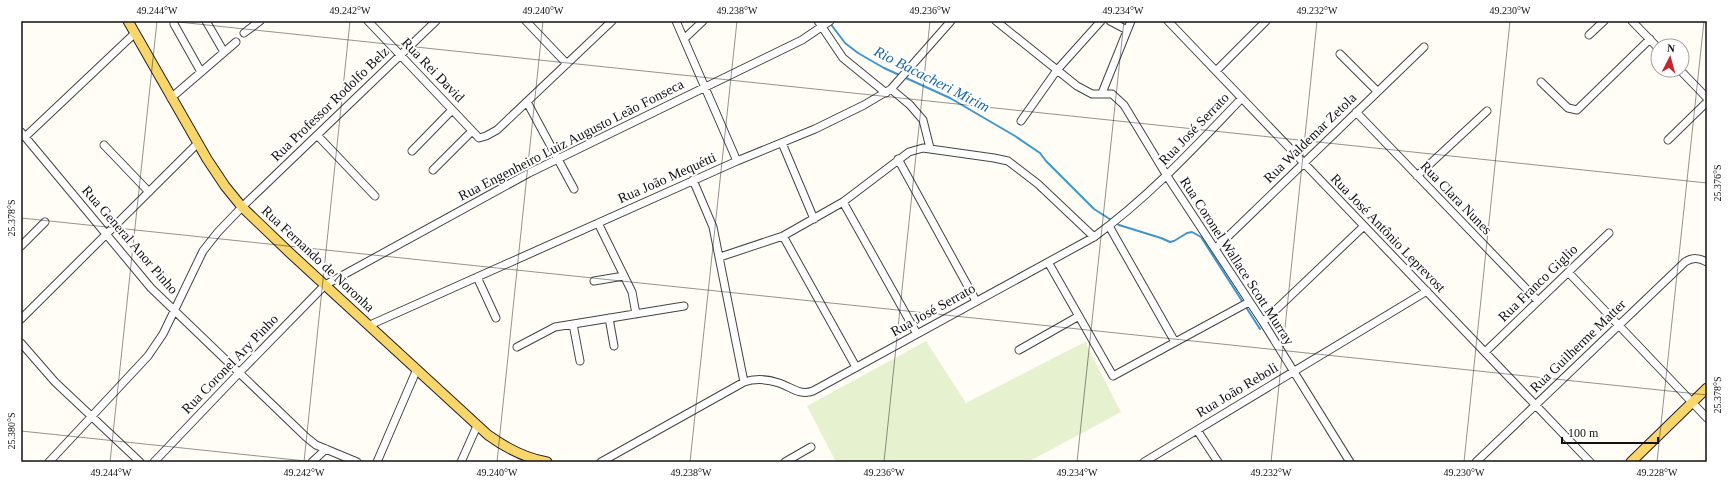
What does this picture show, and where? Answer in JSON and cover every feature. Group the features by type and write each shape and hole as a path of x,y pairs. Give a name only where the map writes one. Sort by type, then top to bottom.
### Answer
{"main road":[{"name":"Rua Fernando de Noronha","path":"130,22 134,34 198,143 218,176 242,207 418,369 477,426 506,448 534,461 547,462"},
{"path":"1631,462 1707,388"}],"street":[{"path":"206,21 224,52"},
{"path":"244,33 260,21"},
{"name":"Rua Rei David","path":"368,21 479,138 497,130 527,102"},
{"name":"Rua Professor Rodolfo Belz","path":"49,462 148,356 163,334 203,251 218,232 242,207 436,21"},
{"path":"526,21 567,64"},
{"path":"574,189 527,102 612,21"},
{"path":"676,21 737,161"},
{"path":"684,39 703,21"},
{"path":"818,21 826,25 843,58 914,109 923,120 930,148"},
{"name":"Rua João Mequétti","path":"370,325 693,180 830,122 888,91 951,21"},
{"path":"996,21 1086,92 1112,94 1108,78"},
{"path":"1021,121 1057,70 1101,21"},
{"path":"1110,21 1127,30"},
{"path":"1102,93 1131,21"},
{"name":"Rua José Antônio Leprevost","path":"1168,21 1590,462"},
{"path":"1216,71 1266,21"},
{"path":"1589,35 1604,21"},
{"path":"1541,82 1568,108 1574,111 1580,109 1650,39 1632,21"},
{"path":"174,24 201,72"},
{"name":"Rua Engenheiro Luiz Augusto Leão Fonseca","path":"325,285 518,179 802,40 826,25"},
{"path":"23,134 134,34"},
{"path":"171,98 236,42"},
{"name":"Rua Waldemar Zetola","path":"1214,249 1424,47"},
{"path":"1340,54 1377,91"},
{"path":"1688,78 1707,98"},
{"name":"Rua Coronel Wallace Scott Murray","path":"1112,94 1124,105 1166,176 1263,322 1350,462"},
{"name":"Rua José Serrato","path":"601,462 744,382 757,379 768,380 780,383 802,393 808,392 1094,237 1166,176 1242,98"},
{"path":"1668,140 1707,102"},
{"path":"412,151 452,110"},
{"path":"1418,176 1487,111"},
{"name":"Rua Clara Nunes","path":"1356,112 1538,301"},
{"path":"433,170 472,131"},
{"name":"Rua General Anor Pinho","path":"23,134 144,280 174,311 306,437 316,445 357,462"},
{"path":"317,135 375,196"},
{"path":"21,319 198,143"},
{"path":"782,143 814,219"},
{"path":"104,145 149,192"},
{"path":"720,257 783,236 843,202 913,149 930,148 1008,161 1038,184 1094,237"},
{"path":"898,159 976,301"},
{"path":"693,180 711,221 720,257 744,382"},
{"path":"843,202 917,334"},
{"path":"21,246 45,222"},
{"path":"598,223 632,292 636,314"},
{"path":"1112,223 1175,342"},
{"path":"1263,322 1364,226"},
{"name":"Rua Franco Giglio","path":"1485,352 1610,233"},
{"path":"783,236 856,367"},
{"name":"Rua Guilherme Matter","path":"1476,462 1685,262 1691,259 1705,261"},
{"path":"1048,262 1113,376 1249,302"},
{"path":"1568,272 1707,418"},
{"path":"594,281 624,276"},
{"path":"477,277 496,318"},
{"name":"Rua Coronel Ary Pinho","path":"154,462 325,285"},
{"name":"Rua João Reboli","path":"1144,462 1427,291"},
{"path":"517,347 555,327 684,306"},
{"path":"1019,350 1079,316"},
{"path":"609,318 614,346"},
{"path":"573,324 580,361"},
{"path":"21,342 55,382 140,462"},
{"path":"378,462 418,369"},
{"path":"462,462 477,426"},
{"path":"1197,430 1218,462"},
{"path":"785,462 811,447"},
{"path":"312,462 326,449"}],"green space":[{"path":"926,341 966,403 1085,342 1121,412 1028,462 836,462 807,406"}],"waterway":[{"name":"Rio Bacacheri Mirim","path":"830,23 845,43 858,53 884,68 950,98 1015,136 1040,153 1046,161 1094,209 1119,225 1170,242 1192,232 1201,237 1260,329"}]}
